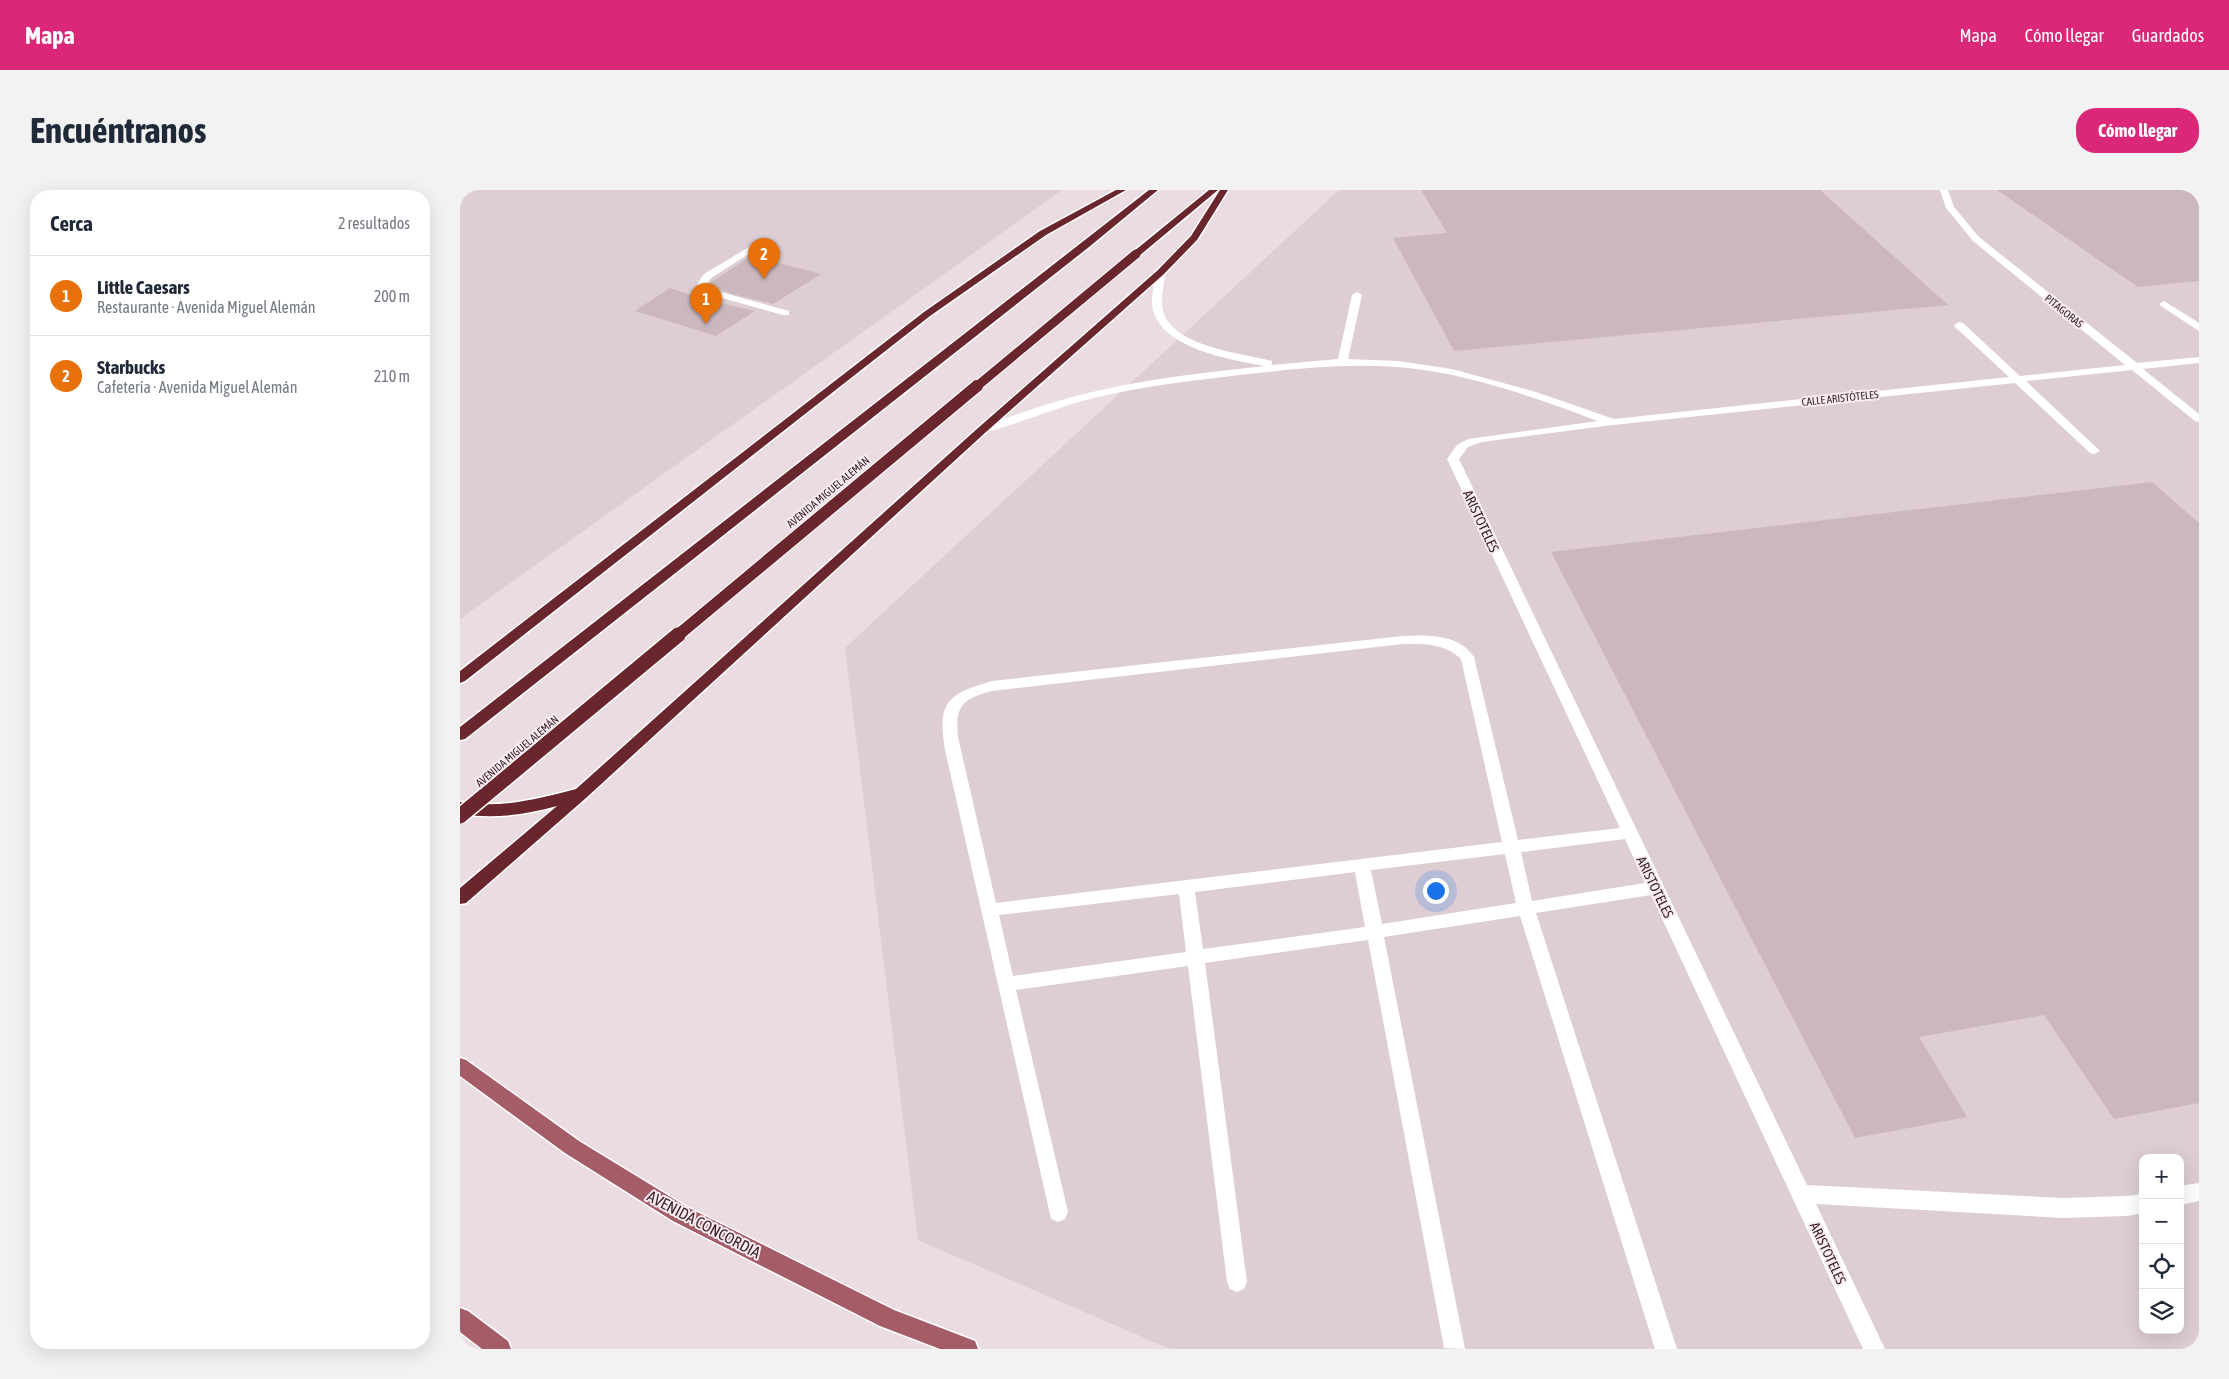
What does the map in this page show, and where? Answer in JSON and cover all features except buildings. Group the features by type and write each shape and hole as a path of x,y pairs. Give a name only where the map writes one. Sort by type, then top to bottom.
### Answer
{"highway":[{"path":"460,678 927,314 1043,233 1122,190"},
{"path":"460,735 1154,190"},
{"name":"AVENIDA MIGUEL ALEMÁN","path":"460,816 1214,190"},
{"path":"460,898 581,794 982,430 1161,272 1194,238 1224,190"},
{"path":"460,808 479,812 507,812 581,794"}],"main road":[{"path":"460,670 480,661"},
{"name":"AVENIDA CONCORDIA","path":"460,1066 572,1147 680,1214 888,1318 967,1349"},
{"path":"460,1319 500,1349"}],"lane":[{"name":"PITAGORAS","path":"1944,190 1950,208 1976,240 2199,419"},
{"path":"749,250 707,276 702,284 707,291 786,314"},
{"path":"1161,272 1158,298 1160,315 1173,330 1209,350 1285,366"},
{"path":"1342,362 1358,295"},
{"path":"2164,304 2199,328"},
{"path":"1959,325 2094,451"},
{"name":"CALLE ARISTÓTELES","path":"1482,438 1613,422 2199,360"},
{"path":"982,430 1069,401 1106,392 1156,383 1285,366 1342,362 1399,364 1469,376 1540,395 1613,422"},
{"name":"ARISTOTELES","path":"1482,438 1461,445 1453,459 1874,1349"},
{"path":"1058,1212 949,725 951,709 961,698 974,691 992,686 1403,640 1424,639 1444,642 1458,648 1467,657 1526,910 1666,1349"},
{"path":"990,910 1629,833"},
{"path":"1362,866 1455,1348"},
{"path":"1186,886 1237,1282"},
{"path":"1007,984 1526,910 1656,888"},
{"path":"2184,1195 2199,1192"},
{"path":"1801,1194 2063,1208 2127,1206 2139,1204"}],"shaded area":[{"path":"460,190 1062,190 460,619"},
{"path":"1339,190 2199,190 2199,1349 1170,1349 918,1240 845,648"}],"place":[{"name":"Starbucks","path":"764,279"},
{"name":"Little Caesars","path":"706,324"}]}
